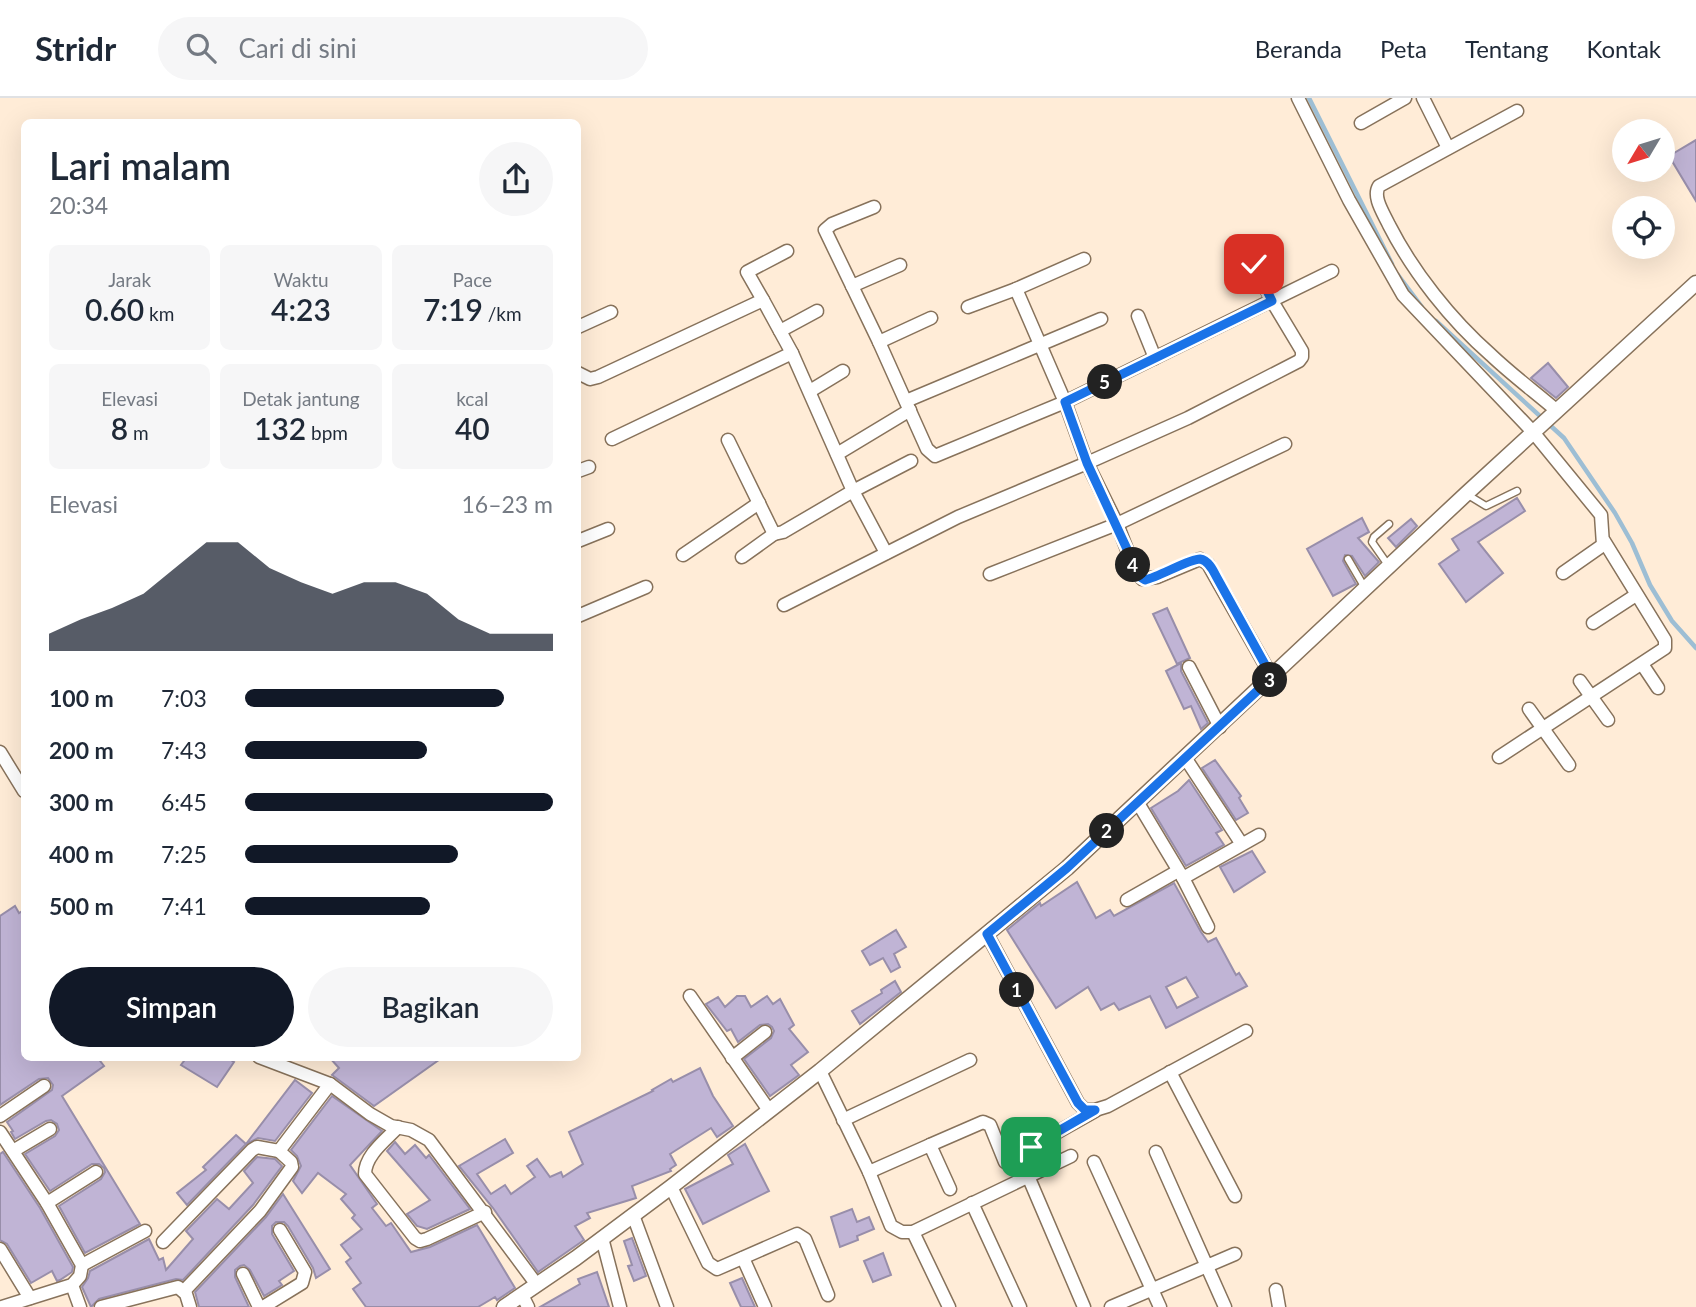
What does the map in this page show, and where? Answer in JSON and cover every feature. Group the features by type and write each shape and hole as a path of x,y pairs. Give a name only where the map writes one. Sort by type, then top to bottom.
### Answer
{"street":[{"path":"1298,98 1349,200 1403,295 1536,429 1601,515 1604,541 1666,644 1665,649 1499,757"},
{"path":"1361,123 1405,98"},
{"path":"1423,98 1448,148"},
{"path":"1517,111 1379,186 1376,196 1401,247 1446,307 1489,354 1554,412"},
{"path":"874,207 832,224 825,230 927,449 935,456 1065,402 1332,271"},
{"path":"787,251 747,272 792,353 853,491 886,553"},
{"path":"968,307 1084,259"},
{"path":"784,605 958,517 1188,418 1299,361 1302,351 1272,301 1254,264"},
{"path":"852,286 900,265"},
{"path":"504,1307 525,1301 537,1285 671,1187 820,1071 1067,868 1554,412 1696,283"},
{"path":"1016,289 1065,402 1087,463 1117,524 1135,570 1145,580 1200,559 1208,564 1272,677"},
{"path":"581,374 590,379 598,377 762,300"},
{"path":"780,331 817,311"},
{"path":"581,326 611,312"},
{"path":"1138,316 1156,358"},
{"path":"879,342 931,318"},
{"path":"837,454 908,405 1101,319"},
{"path":"612,439 792,353"},
{"path":"810,391 844,372"},
{"path":"728,440 774,534"},
{"path":"990,574 1117,524 1285,444"},
{"path":"742,557 774,534 783,532 911,461"},
{"path":"683,555 759,503"},
{"path":"581,540 608,529"},
{"path":"1563,573 1600,548 1604,541"},
{"path":"581,615 646,587"},
{"path":"1593,623 1636,595"},
{"path":"1642,664 1658,688"},
{"path":"1189,667 1220,727"},
{"path":"1580,681 1608,720"},
{"path":"1529,709 1569,765"},
{"path":"0,752 21,786"},
{"path":"1186,759 1241,843"},
{"path":"1138,803 1208,927"},
{"path":"1127,900 1259,835"},
{"path":"987,934 1078,1103 1085,1110 1095,1110"},
{"path":"690,996 768,1109"},
{"path":"1031,1147 1095,1110 1246,1031"},
{"path":"732,1058 765,1032"},
{"path":"843,1120 970,1060"},
{"path":"270,1061 330,1084 370,1114 429,1140 537,1285"},
{"path":"820,1071 869,1172 891,1226 902,1232 913,1232 1071,1156"},
{"path":"1170,1072 1234,1196"},
{"path":"279,1152 330,1084"},
{"path":"0,1116 44,1086"},
{"path":"869,1172 983,1122 990,1125 1005,1162"},
{"path":"398,1127 370,1157 365,1174 415,1238 420,1241 427,1239 485,1212"},
{"path":"13,1151 50,1129"},
{"path":"0,1132 47,1203 82,1265 80,1276 72,1284 2,1307"},
{"path":"930,1145 950,1189"},
{"path":"163,1242 252,1150 257,1147 279,1152 291,1162 292,1167 260,1211 184,1291"},
{"path":"1156,1152 1225,1307"},
{"path":"1094,1162 1160,1307"},
{"path":"47,1203 96,1172"},
{"path":"1028,1176 1084,1307"},
{"path":"671,1187 708,1263 718,1269 797,1234 802,1236 828,1294"},
{"path":"972,1203 1020,1307"},
{"path":"633,1215 667,1307"},
{"path":"243,1274 261,1307 304,1279 305,1272 280,1230"},
{"path":"82,1265 145,1231"},
{"path":"913,1232 949,1307"},
{"path":"602,1238 620,1307"},
{"path":"0,1249 30,1298"},
{"path":"1111,1307 1234,1254"},
{"path":"743,1258 765,1307"},
{"path":"72,1284 79,1307"},
{"path":"101,1307 178,1287 184,1291 190,1307"},
{"path":"1276,1290 1279,1307"}],"lane":[{"path":"1466,494 1486,506 1517,491"},
{"path":"1389,524 1372,542 1390,567"},
{"path":"1348,559 1366,590"}],"building":[{"path":"1696,140 1696,201 1675,166 1675,152"},
{"path":"1548,363 1568,387 1556,398 1531,378"},
{"path":"1517,498 1525,511 1478,542 1503,573 1466,602 1439,564 1459,550 1452,539"},
{"path":"1362,518 1369,532 1358,538 1379,562 1365,576 1352,556 1345,555 1343,561 1356,584 1333,596 1307,549"},
{"path":"1411,519 1417,526 1396,547 1388,538"},
{"path":"1167,608 1190,658 1177,664 1153,614"},
{"path":"1181,663 1181,671 1208,723 1201,729 1191,706 1184,709 1166,671"},
{"path":"1215,760 1241,796 1239,798 1248,813 1236,820 1202,768"},
{"path":"1189,780 1222,830 1216,833 1224,845 1186,866 1151,808 1178,791"},
{"path":"1252,851 1265,872 1234,892 1220,867"},
{"path":"1077,882 1096,918 1110,910 1114,916 1174,883 1208,942 1216,938 1236,975 1239,973 1247,986 1166,1028 1150,996 1119,1010 1114,1003 1101,1010 1088,987 1056,1008 1007,930 1040,903 1041,906","holes":["1186,977 1198,997 1177,1008 1166,987"]},
{"path":"15,906 19,913 21,912 21,1061 100,1061 104,1066 62,1096 140,1224 85,1253 59,1206 101,1179 104,1168 99,1164 92,1164 50,1191 25,1154 55,1136 59,1130 57,1124 51,1120 46,1121 15,1139 7,1122 52,1090 53,1085 48,1078 39,1079 0,1105 0,916"},
{"path":"896,930 906,947 894,954 900,967 891,972 883,958 870,965 862,951"},
{"path":"895,981 901,992 860,1024 852,1011 882,993 881,990"},
{"path":"737,996 745,996 751,1007 767,996 773,1004 780,999 794,1025 789,1029 808,1052 791,1065 799,1075 770,1096 744,1059 771,1038 774,1031 772,1027 768,1024 760,1025 738,1042 731,1029 727,1031 706,1004 718,997 725,1007"},
{"path":"184,1061 234,1062 217,1087 181,1065"},
{"path":"333,1061 437,1061 374,1106 332,1075 339,1068"},
{"path":"700,1068 713,1096 733,1126 717,1137 711,1128 670,1154 676,1165 671,1171 632,1186 636,1198 587,1213 590,1218 575,1226 584,1240 538,1272 493,1208 459,1166 505,1139 513,1153 477,1174 491,1194 505,1185 511,1194 535,1177 527,1166 537,1159 550,1177 561,1172 563,1177 583,1164 569,1132 653,1091 671,1079 673,1082"},
{"path":"295,1080 312,1093 275,1141 258,1138 246,1144"},
{"path":"332,1096 382,1131 350,1165 377,1204 372,1208 386,1226 391,1223 411,1252 430,1247 477,1225 515,1288 497,1300 495,1297 478,1307 366,1307 353,1289 361,1283 346,1262 351,1258 341,1245 362,1229 352,1218 355,1215 341,1199 346,1194 318,1173 302,1193 293,1181 301,1166 291,1150"},
{"path":"236,1135 246,1144 187,1205 177,1193 206,1170 203,1167"},
{"path":"395,1142 405,1154 415,1145 426,1158 429,1155 470,1209 427,1229 417,1226 407,1214 430,1200 387,1151"},
{"path":"745,1144 769,1191 703,1224 685,1189 733,1164 728,1155"},
{"path":"3,1152 40,1208 73,1267 72,1272 60,1280 57,1281 52,1271 31,1283 7,1244 0,1240 0,1154"},
{"path":"257,1157 275,1159 282,1166 253,1205 183,1280 176,1279 99,1299 91,1307 82,1287 90,1271 149,1239 159,1260 163,1258 166,1270 193,1239 186,1231 217,1199 229,1209 253,1183 244,1171"},
{"path":"283,1194 330,1269 316,1278 288,1226 284,1222 276,1222 272,1226 272,1234 294,1271 279,1281 282,1285 264,1296 250,1270 244,1265 240,1266 235,1270 235,1277 249,1307 199,1307 195,1292 266,1217"},
{"path":"852,1209 857,1222 869,1217 874,1229 857,1236 858,1240 840,1247 831,1217"},
{"path":"632,1238 646,1276 634,1281 628,1266 632,1265 624,1241"},
{"path":"883,1253 891,1275 873,1282 864,1261"},
{"path":"597,1272 609,1307 540,1307 580,1284 578,1279"},
{"path":"742,1278 755,1307 741,1307 730,1283"}],"waterway":[{"path":"1309,98 1392,264"},
{"path":"1398,275 1422,307"},
{"path":"1436,321 1564,438 1615,513 1632,543 1650,585 1672,621 1696,648"}],"route":[{"path":"1031,1147 1095,1110 1085,1110 1078,1103 987,934 1067,868 1272,677 1212,568 1204,561 1200,559 1185,564 1157,577 1145,580 1140,577 1087,463 1065,402 1272,301 1254,264"}]}
